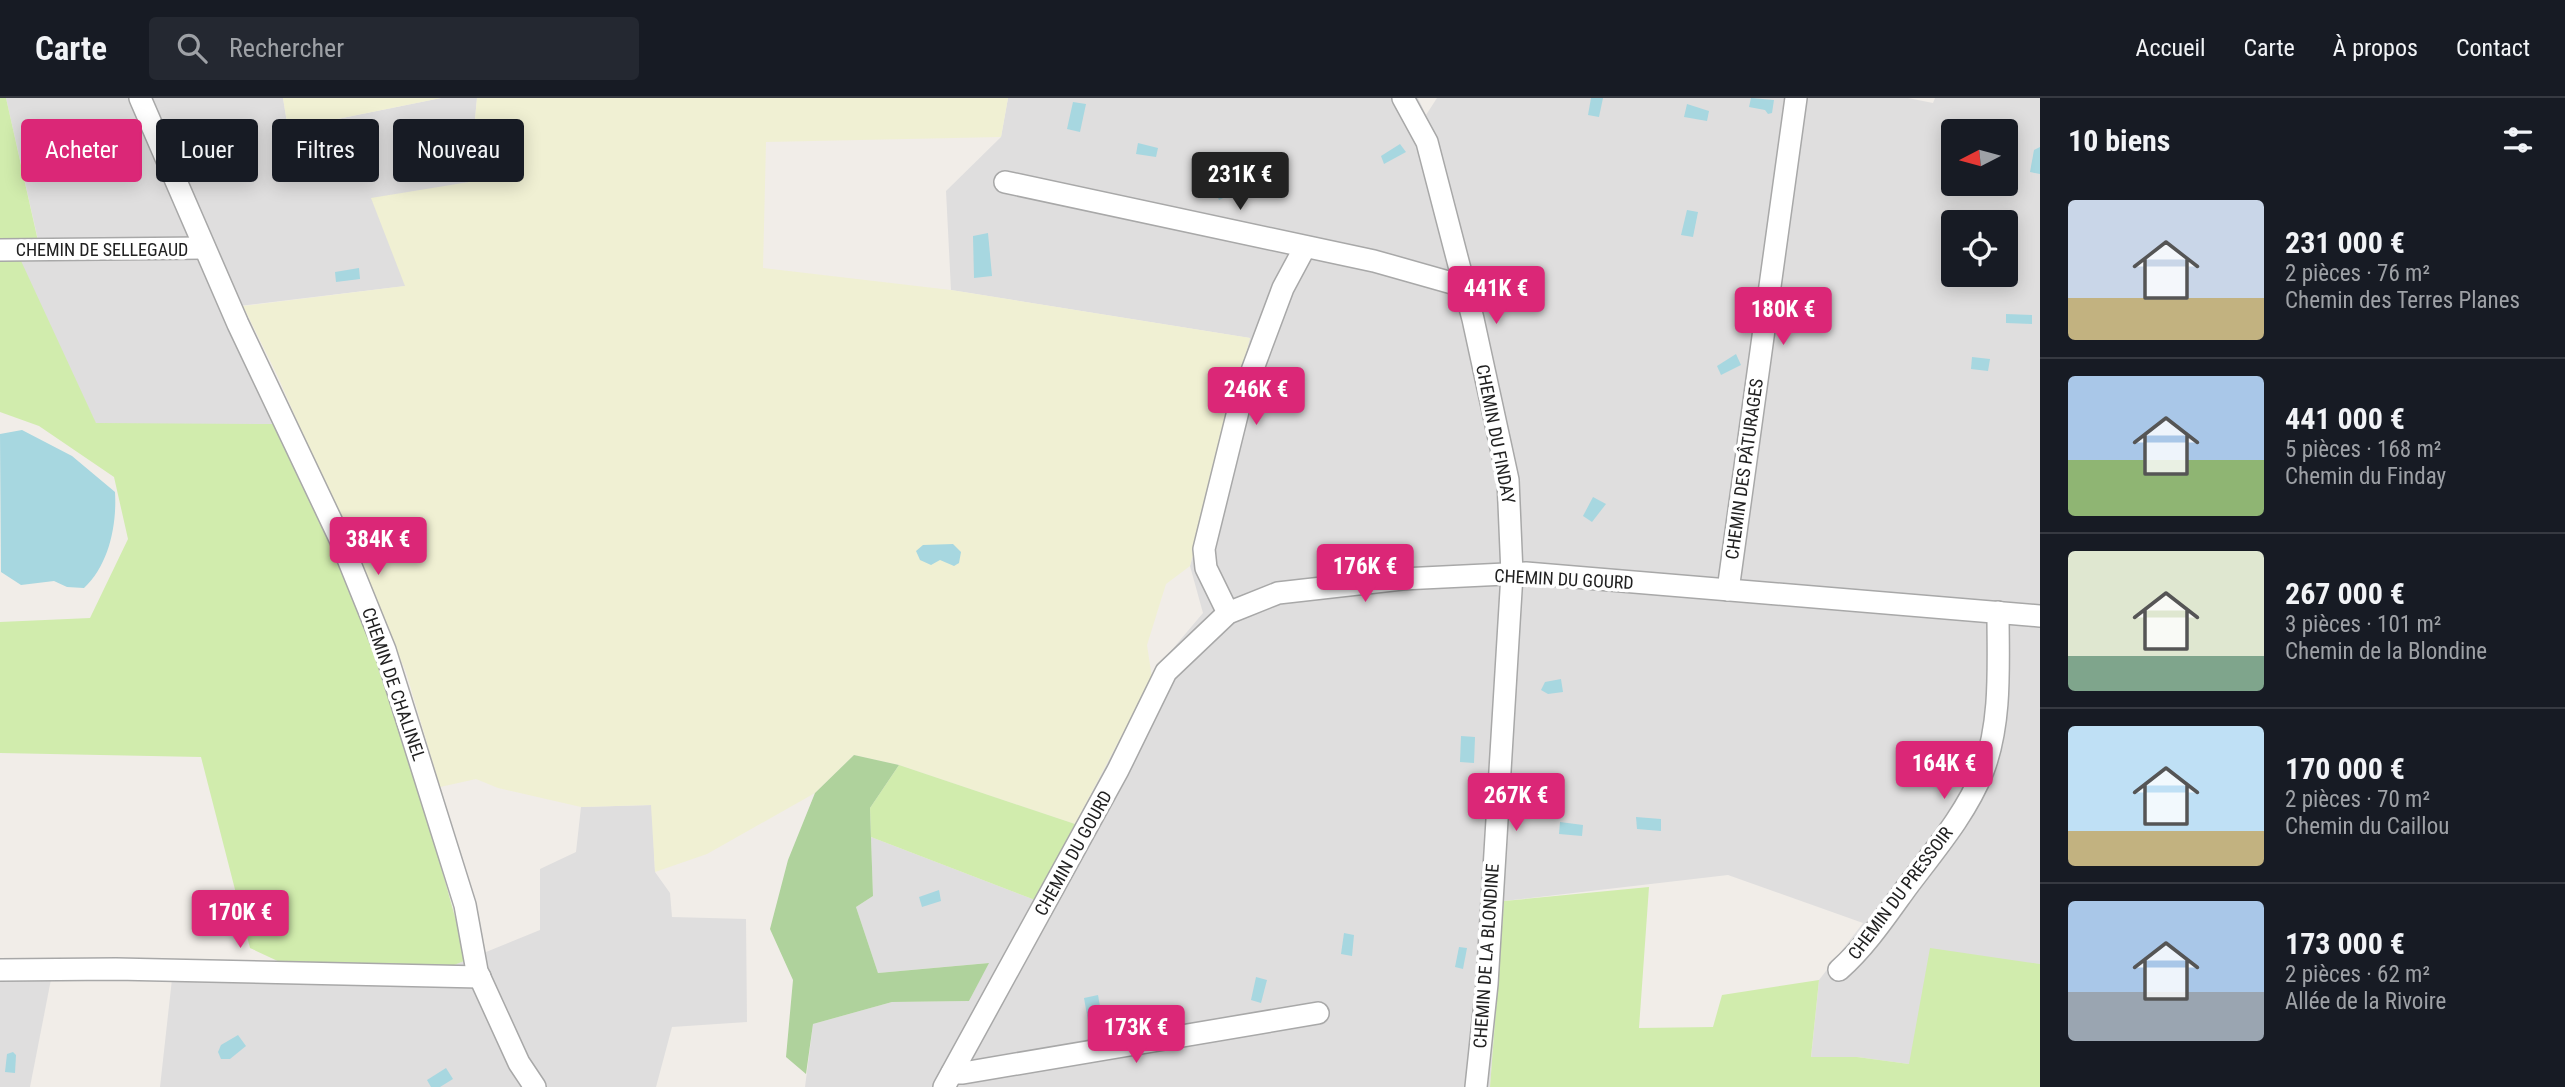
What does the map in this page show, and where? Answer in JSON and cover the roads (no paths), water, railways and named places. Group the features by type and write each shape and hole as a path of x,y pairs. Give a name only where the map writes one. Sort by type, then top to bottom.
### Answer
{"street":[{"name":"CHEMIN DE CHALINEL","path":"140,98 204,248 340,539 385,650 462,892 480,977 519,1063 525,1084"},
{"name":"CHEMIN DU FINDAY","path":"1403,98 1427,142 1466,287 1508,480 1513,574"},
{"name":"CHEMIN DES PÂTURAGES","path":"1728,590 1796,98"},
{"path":"1005,182 1374,261 1466,287"},
{"path":"1228,613 1206,568 1204,549 1240,403 1283,288 1305,247"},
{"name":"CHEMIN DE SELLEGAUD","path":"0,250 204,248"},
{"name":"CHEMIN DU GOURD","path":"948,1080 1118,771 1166,672 1228,613 1278,593 1402,579 1513,574 2040,615"},
{"name":"CHEMIN DE LA BLONDINE","path":"1476,1087 1487,984 1513,574"},
{"name":"CHEMIN DU PRESSOIR","path":"1839,970 1856,955 1937,848 1965,808 1983,770 1992,736 1998,674 1998,612"},
{"path":"0,971 116,968 480,977"},
{"path":"948,1080 1318,1013"}],"water":[{"path":"1591,98 1603,98 1599,117 1588,115"},
{"path":"1751,98 1774,100 1772,113 1749,107"},
{"path":"1073,102 1086,104 1080,132 1067,129"},
{"path":"1687,104 1709,111 1707,121 1684,117"},
{"path":"1138,143 1158,148 1156,157 1136,154"},
{"path":"1400,144 1406,152 1384,164 1381,156"},
{"path":"2040,147 2040,174 2030,172 2034,150"},
{"path":"1236,178 1242,189 1219,200 1214,189"},
{"path":"1687,210 1698,212 1693,237 1681,235"},
{"path":"988,233 992,276 974,278 973,236"},
{"path":"359,268 360,279 336,282 335,272"},
{"path":"2006,314 2032,315 2032,324 2006,323"},
{"path":"1736,354 1741,365 1721,375 1717,366"},
{"path":"1972,357 1990,359 1988,371 1971,369"},
{"path":"22,430 72,456 115,492 115,518 110,544 100,568 84,588 67,587 54,581 21,585 1,572 0,434"},
{"path":"1593,497 1606,504 1592,522 1583,516"},
{"path":"953,544 961,552 959,563 954,566 940,560 931,565 920,560 916,551 923,545"},
{"path":"1561,679 1563,692 1548,694 1541,690 1545,682"},
{"path":"1461,736 1475,737 1474,763 1460,762"},
{"path":"1636,817 1661,819 1661,831 1637,829"},
{"path":"1560,822 1583,825 1582,836 1559,834"},
{"path":"939,890 941,901 922,907 919,897"},
{"path":"1344,933 1354,935 1352,956 1341,954"},
{"path":"1459,947 1467,948 1463,969 1455,967"},
{"path":"1256,977 1267,980 1261,1003 1251,1000"},
{"path":"1098,995 1103,1023 1089,1026 1084,998"},
{"path":"238,1035 246,1046 230,1059 221,1059 218,1052 221,1045"},
{"path":"13,1052 16,1055 15,1073 5,1072 7,1054"},
{"path":"446,1068 453,1079 440,1087 431,1087 427,1080"}]}
